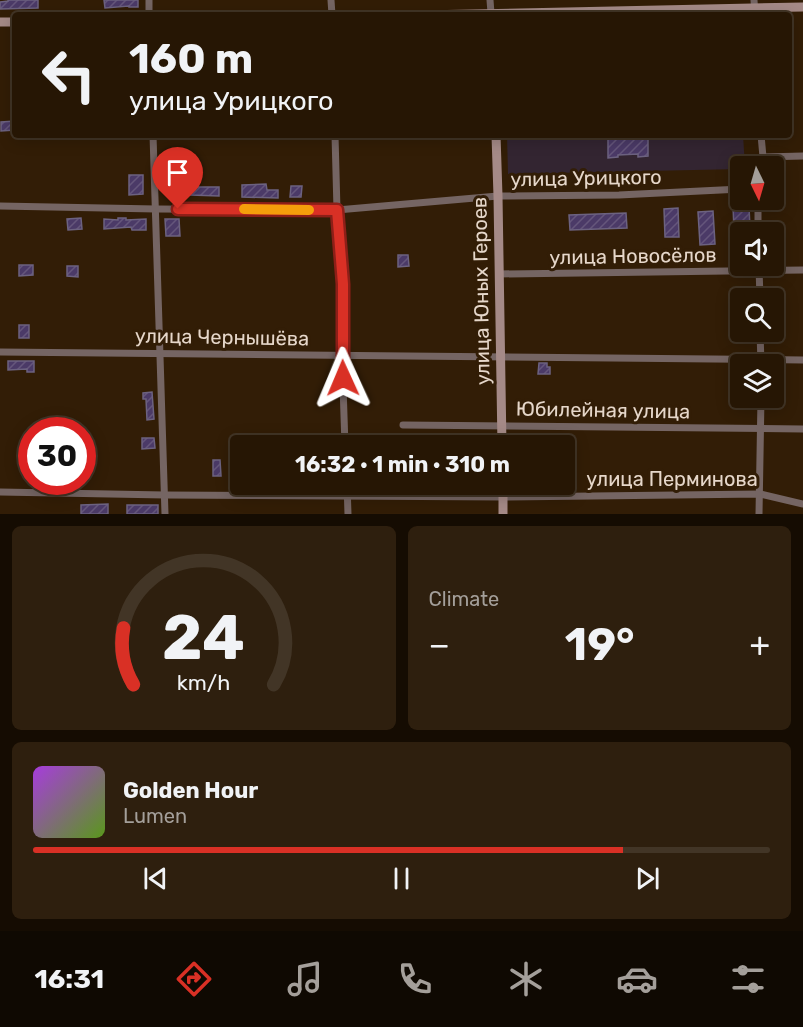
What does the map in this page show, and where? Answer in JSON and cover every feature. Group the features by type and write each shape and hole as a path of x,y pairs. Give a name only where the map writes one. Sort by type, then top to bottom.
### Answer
{"street":[{"path":"579,12 803,7"},
{"path":"153,138 165,514"},
{"path":"335,138 337,210 343,284 345,435"},
{"name":"улица Юных Героев","path":"496,138 502,435"},
{"path":"761,138 762,156"},
{"path":"784,156 803,156"},
{"name":"улица Урицкого","path":"0,206 337,210 498,196 619,195 730,190"},
{"name":"улица Новосёлов","path":"499,274 730,269"},
{"name":"улица Новосёлов","path":"784,269 803,270"},
{"name":"улица Чернышёва","path":"0,352 730,361"},
{"name":"улица Чернышёва","path":"784,361 803,360"},
{"path":"759,514 762,408"},
{"name":"Юбилейная улица","path":"403,425 803,429"},
{"name":"улица Перминова","path":"0,492 503,497 760,494 803,504"},
{"path":"347,496 348,514"},
{"path":"503,497 503,514"}],"shaded area":[{"path":"507,138 743,138 744,156 730,156 730,169 508,174"}],"building":[{"path":"38,0 38,8 0,9 0,2"},
{"path":"104,0 138,0 138,7 105,8"},
{"path":"12,121 12,130 1,131 1,122"},
{"path":"648,138 648,156 618,155 618,157 608,158 608,139"},
{"path":"129,175 143,175 143,194 129,195"},
{"path":"266,184 267,190 278,190 278,198 242,197 242,185"},
{"path":"291,186 302,186 301,197 290,197"},
{"path":"190,187 219,187 219,196 190,195"},
{"path":"678,208 679,237 665,237 664,209"},
{"path":"733,210 749,210 750,222 734,222"},
{"path":"713,211 715,244 700,245 698,212"},
{"path":"626,213 627,228 570,230 569,215"},
{"path":"81,218 82,229 68,230 67,219"},
{"path":"118,218 146,219 146,230 132,230 131,227 104,229 104,219 118,220"},
{"path":"165,219 179,219 180,236 166,236"},
{"path":"398,255 408,255 409,266 398,267"},
{"path":"19,265 33,265 33,275 19,276"},
{"path":"67,266 78,266 78,277 67,276"},
{"path":"19,325 29,325 29,338 19,338"},
{"path":"8,361 34,361 34,372 27,372 27,369 8,370"},
{"path":"539,363 547,363 547,367 550,367 550,374 538,374"},
{"path":"152,392 154,419 147,420 146,399 143,399 143,393"},
{"path":"142,438 154,438 155,448 142,449"},
{"path":"213,460 220,460 221,476 213,476"},
{"path":"108,504 108,514 81,514 81,505"},
{"path":"127,505 158,505 158,514 127,514"}],"slow traffic":[{"path":"244,209 309,210"}],"route":[{"path":"178,209 337,210 343,284 343,378"}]}
